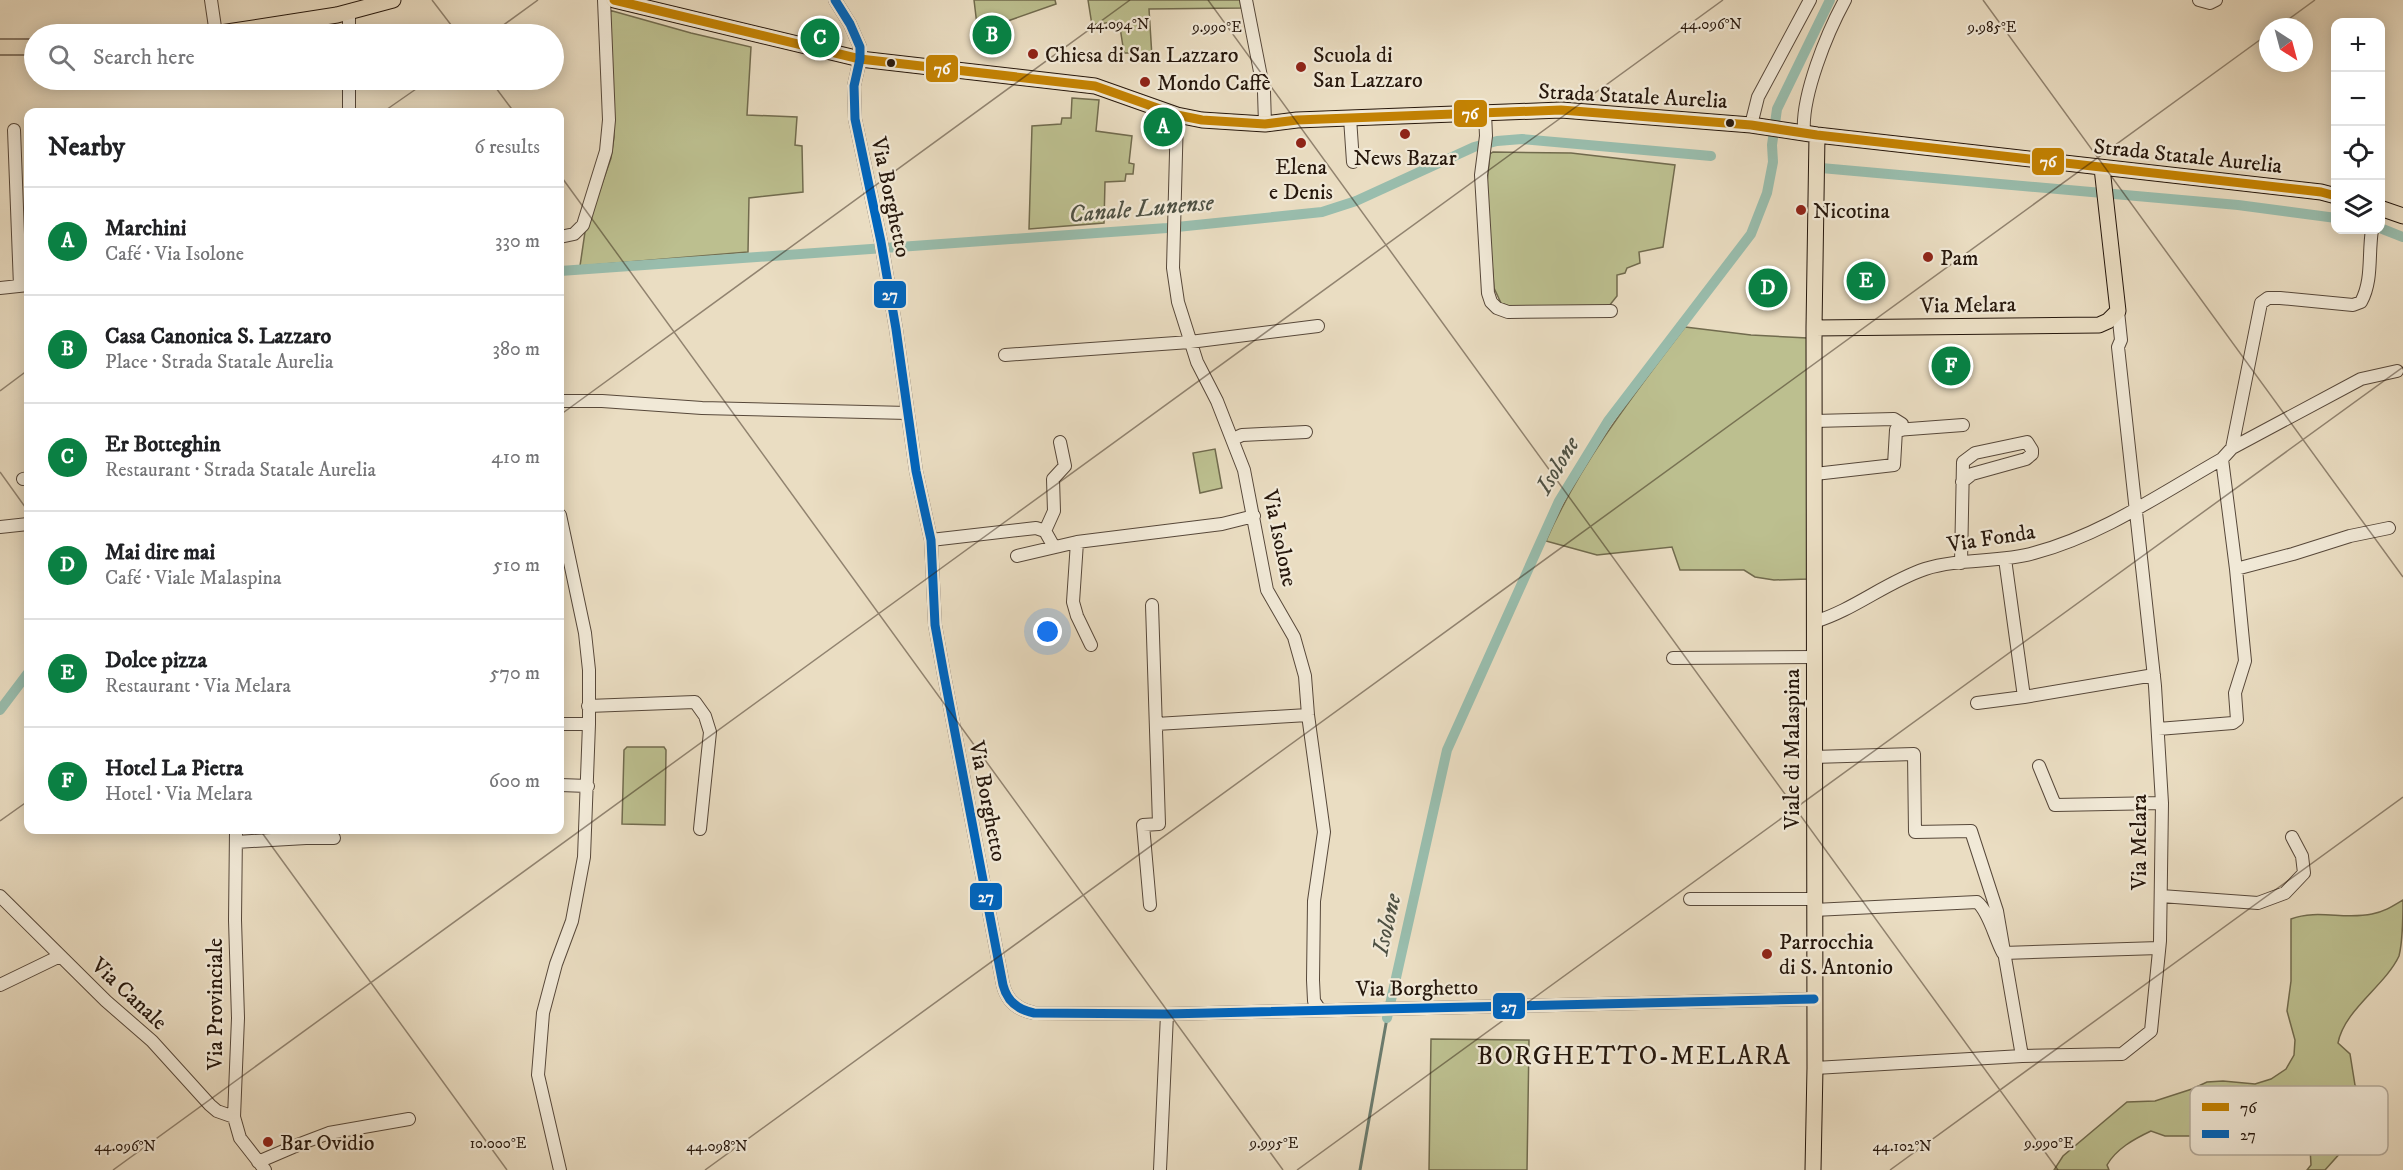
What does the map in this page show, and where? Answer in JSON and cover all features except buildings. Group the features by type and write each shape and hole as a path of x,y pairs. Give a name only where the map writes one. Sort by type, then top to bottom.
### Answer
{"main road":[{"path":"291,24 393,0"},
{"name":"Strada Statale Aurelia","path":"614,0 860,59 1095,86 1177,115 1229,123 1265,124 1297,120 1561,110 1754,125 2331,195"},
{"path":"0,47 24,47"},
{"name":"Viale di Malaspina","path":"1807,133 1815,160 1813,1170"},
{"name":"Via Melara","path":"2102,168 2118,311"},
{"path":"2385,210 2403,216"},
{"path":"2099,325 2108,321 2118,311"},
{"name":"Via Melara","path":"1814,328 2099,325"}],"street":[{"path":"211,0 214,24"},
{"path":"564,236 574,234 583,225 606,151 609,120 604,0"},
{"path":"835,0 850,24 860,47 860,59"},
{"path":"1246,0 1264,92 1265,124"},
{"path":"1754,125 1758,97 1810,0"},
{"path":"1807,133 1805,103 1845,0"},
{"path":"2199,0 2210,3 2216,0"},
{"path":"349,12 349,24"},
{"name":"Via Borghetto","path":"860,59 855,86 855,120 882,247 916,471 931,540 935,625 982,878 1007,996 1020,1009 1034,1013 1167,1014 1814,999"},
{"path":"349,90 349,108"},
{"path":"1485,113 1486,136 1481,175 1484,245 1488,293 1491,302 1497,308 1508,312 1611,311"},
{"name":"Via Isolone","path":"1177,115 1173,268 1178,302 1197,362 1233,439 1244,470 1268,590 1294,637 1305,676 1324,832 1314,901 1312,980 1314,1001 1320,1010"},
{"path":"1350,118 1353,162"},
{"path":"0,288 24,286 14,130"},
{"path":"2232,448 2261,303 2268,298 2353,305 2361,302 2369,274 2372,234"},
{"name":"Via Melara","path":"1815,1068 2022,1056 2122,1054 2151,1031 2160,948 2162,803 2154,675 2118,347 2121,340 2118,311"},
{"path":"2099,325 2111,333 2118,347"},
{"path":"1005,355 1191,342 1318,326"},
{"name":"Via Fonda","path":"1814,622 1832,616 1881,588 1928,568 2005,559 2034,553 2100,528 2222,459 2232,448 2361,379 2397,371"},
{"path":"564,401 602,401 702,408 908,413"},
{"path":"1814,421 1894,419 1902,424 1902,430"},
{"path":"1815,474 1894,465 1896,430 1963,425"},
{"path":"1233,439 1242,435 1306,432"},
{"path":"1046,531 1054,511 1053,479 1065,466 1060,442"},
{"path":"1961,563 1962,482 1963,462 1966,457 2027,442 2030,444 2032,454 2026,459 1972,474 1962,482"},
{"path":"2158,729 2233,723 2237,720 2235,693 2244,661 2236,569 2222,459"},
{"path":"1017,556 1077,542 1222,524 1254,516"},
{"path":"0,527 24,524"},
{"path":"931,540 1036,528 1046,531 1054,547"},
{"path":"2236,569 2350,536 2389,528"},
{"path":"560,1170 538,1075 543,1013 556,964 572,921 584,857 590,724 589,670 585,633 564,535"},
{"path":"1077,542 1073,602 1090,645"},
{"path":"2005,559 2024,697"},
{"path":"1149,905 1143,825 1159,824 1152,605"},
{"path":"1673,658 1814,657"},
{"path":"1977,703 2154,675"},
{"path":"588,706 695,702 705,716 710,732 700,829"},
{"path":"1156,724 1308,715"},
{"path":"564,724 590,724"},
{"path":"1814,757 1914,754 1915,832 1971,831 1997,911 2022,1056"},
{"path":"2038,766 2055,805 2162,803"},
{"path":"564,785 588,786"},
{"path":"236,836 306,834 334,838"},
{"name":"Via Provinciale","path":"236,836 235,920 238,1018 234,1117 240,1138 262,1166"},
{"path":"2161,896 2258,903 2285,892 2304,873 2302,856 2292,837"},
{"name":"Via Canale","path":"0,896 106,1001 152,1041 210,1105 217,1111 234,1117"},
{"path":"1690,899 1814,905 1977,902 1985,908 1995,939 2003,953"},
{"path":"2003,953 2160,948"},
{"path":"0,985 60,956"},
{"path":"1160,1170 1167,1014"},
{"path":"262,1166 300,1144 330,1133 409,1119"}],"green space":[{"path":"974,0 1055,0 1056,4 1002,23 977,25"},
{"path":"1088,0 1240,0 1241,8 1149,9 1152,57 1140,53 1124,53 1119,21 1092,25"},
{"path":"609,10 751,47 747,115 797,117 795,145 802,146 803,192 749,198 748,252 580,266 585,232 611,158 614,137"},
{"path":"1072,98 1099,100 1096,131 1132,136 1129,163 1134,164 1133,174 1126,174 1125,181 1105,182 1104,223 1029,229 1032,126 1061,124 1062,118 1071,118"},
{"path":"1493,152 1571,153 1675,165 1663,247 1639,252 1640,263 1627,268 1625,273 1617,275 1617,296 1609,306 1514,308 1501,303 1494,288 1486,192 1490,154"},
{"path":"1685,327 1751,335 1807,338 1808,579 1774,580 1755,577 1744,570 1680,570 1672,547 1597,555 1546,541 1591,457"},
{"path":"1215,449 1222,488 1200,493 1193,453"},
{"path":"627,747 664,747 666,750 665,825 622,824 624,750"},
{"path":"2403,900 2399,956 2393,967 2348,1020 2338,1043 2350,1054 2356,1086 2198,1086 2207,1082 2223,1081 2255,1084 2271,1079 2286,1069 2294,1055 2295,1040 2287,1011 2291,981 2291,919 2311,915 2362,916 2384,910"},
{"path":"1431,1039 1529,1040 1527,1170 1429,1170"},
{"path":"2190,1090 2190,1136 2165,1136 2151,1131 2120,1149 2107,1165 2109,1170 2054,1170 2063,1156 2127,1102 2155,1101"},
{"path":"2310,1155 2338,1155 2325,1170 2307,1170 2311,1165"}],"waterway":[{"name":"Isolone","path":"1387,1018 1447,750 1559,501 1608,421 1751,234 1767,193 1773,162 1772,145 1777,109 1830,0"},
{"name":"Canale Lunense","path":"564,271 1167,228 1322,212 1356,201 1474,147 1497,141 1522,139 1711,156"},
{"name":"Canale Lunense","path":"1821,168 2238,205 2331,217"},
{"name":"Canale Lunense","path":"2385,230 2403,237"},
{"name":"Canale Lunense","path":"0,710 24,678"},
{"path":"1360,1170 1387,1018"}],"transit line":[{"name":"76","path":"614,0 860,59 1095,86 1177,115 1202,120 1265,124 1297,120 1561,110 1751,125 1817,135 2331,195"},
{"name":"27","path":"835,0 850,24 860,47 860,59 854,86 855,119 881,242 916,471 931,540 935,625 1003,985 1007,996 1014,1004 1034,1013 1167,1014 1814,999"}],"place":[{"name":"Casa Canonica S. Lazzaro","path":"992,35"},
{"name":"Er Botteghin","path":"820,38"},
{"name":"Chiesa di San Lazzaro","path":"1033,54"},
{"name":"Scuola di San Lazzaro","path":"1301,67"},
{"name":"Mondo Caffè","path":"1145,82"},
{"name":"Marchini","path":"1163,127"},
{"name":"News Bazar","path":"1405,134"},
{"name":"Elena e Denis","path":"1301,143"},
{"name":"Nicotina","path":"1801,210"},
{"name":"Pam","path":"1928,257"},
{"name":"Dolce pizza","path":"1866,281"},
{"name":"Mai dire mai","path":"1768,288"},
{"name":"Hotel La Pietra","path":"1951,366"},
{"name":"Parrocchia di S. Antonio","path":"1767,954"},
{"name":"Bar Ovidio","path":"268,1142"}],"district":[{"name":"BORGHETTO-MELARA","path":"1634,1055"}]}
